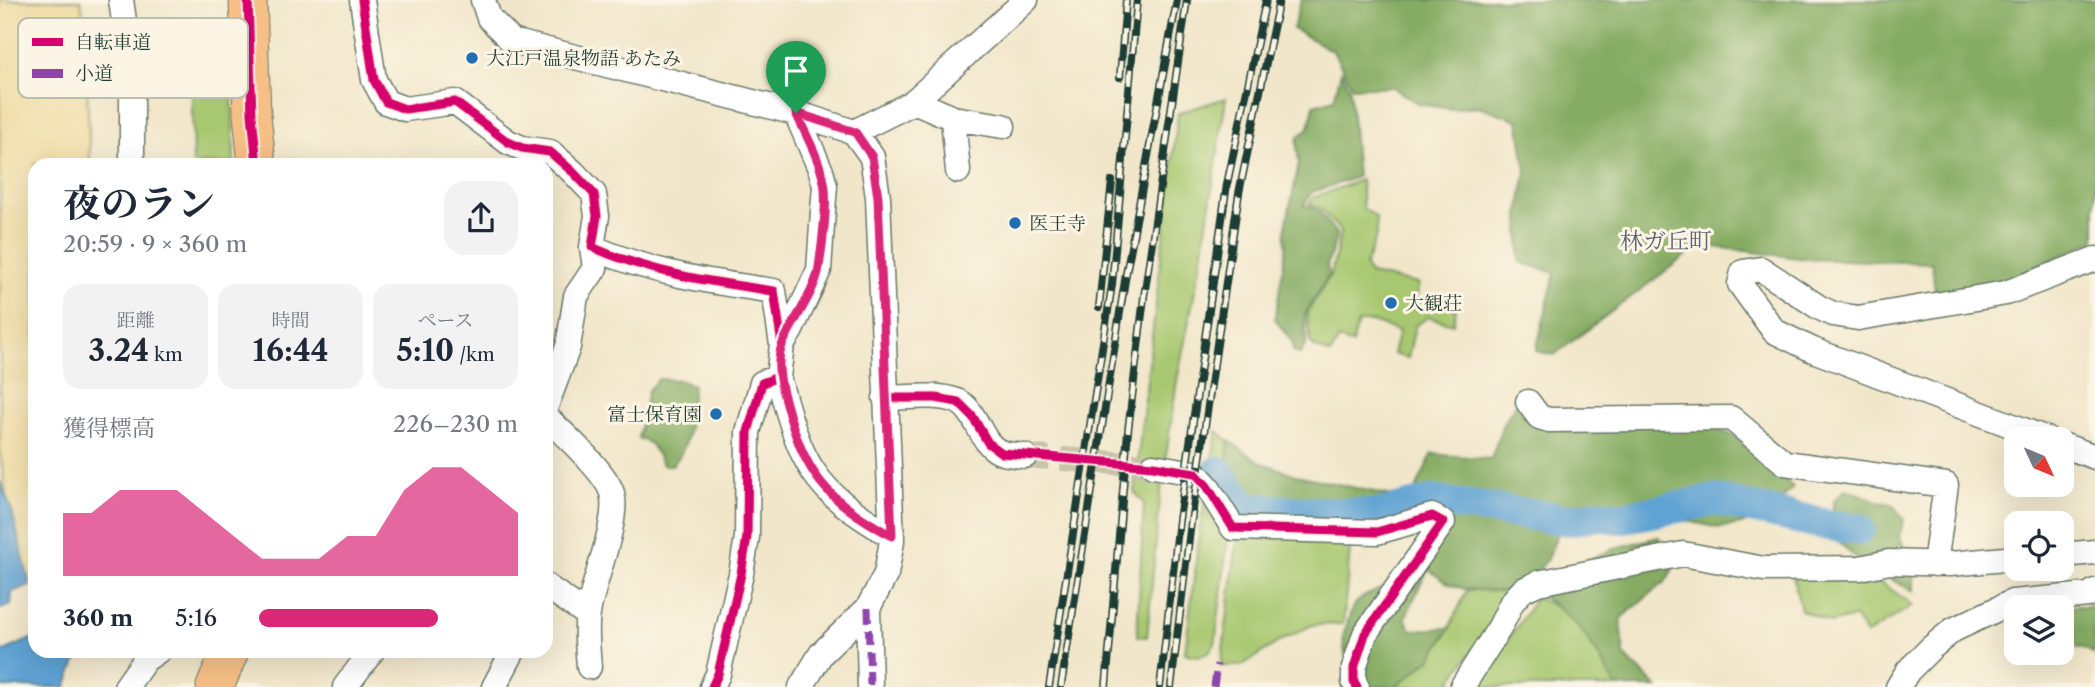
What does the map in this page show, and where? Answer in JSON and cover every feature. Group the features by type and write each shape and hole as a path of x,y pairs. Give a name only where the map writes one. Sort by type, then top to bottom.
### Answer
{"highway":[{"path":"248,0 252,115 256,158"},
{"path":"215,687 227,658"}],"street":[{"path":"121,0 124,18"},
{"path":"362,0 374,80 386,102 405,109 455,102 508,142 522,148 550,152 594,194 597,216 592,247 596,268 576,296 568,347 553,387"},
{"path":"483,0 489,18 512,41 796,113 855,132 872,157 878,197 892,536 886,574 869,608 821,654 801,687"},
{"path":"855,132 914,101 1026,0"},
{"path":"132,98 132,158"},
{"path":"914,101 953,118 1003,125"},
{"path":"782,345 819,270 825,186 821,170 796,113"},
{"path":"953,118 958,171"},
{"path":"592,247 626,262 690,278 774,291 782,345 778,377 802,454 813,474 859,517 892,536"},
{"path":"2015,427 1813,350 1774,331 1740,284 1743,272 1761,269 1820,308 1833,314 1858,318 2006,293 2095,259"},
{"path":"712,687 718,674 747,537 748,432 762,383 778,377"},
{"path":"885,398 958,401 973,417 988,443 1002,453 1025,456"},
{"path":"1528,402 1539,417 1549,420 1731,418 1785,463 1946,485 1935,564"},
{"path":"553,424 584,453 609,486 613,496 608,542 587,615 589,667"},
{"path":"2074,449 2095,457"},
{"path":"1153,466 1195,473 1207,486 1233,528 1377,533 1432,516 1443,522 1365,634 1354,668 1354,682 1357,687"},
{"path":"2074,554 2095,552"},
{"path":"1462,687 1500,627 1512,602 1523,590 1538,583 1683,554 1764,569 1860,568 1889,562 1935,564 2004,559"},
{"path":"553,591 587,615"},
{"path":"1898,687 1908,671 1953,630 2012,602 2090,595 2095,591"},
{"path":"869,608 870,687"},
{"path":"132,669 148,658"},
{"path":"345,687 367,658"},
{"path":"494,687 509,658"}],"green space":[{"path":"1301,0 2095,0 2095,240 1989,289 1935,294 1932,263 1806,259 1700,245 1554,355 1536,351 1555,273 1520,262 1519,213 1526,171 1518,120 1478,106 1451,109 1419,104 1392,87 1352,87 1333,51 1293,29"},
{"path":"1341,72 1350,90 1357,177 1312,192 1304,205 1319,211 1337,235 1327,265 1329,275 1305,314 1306,344 1300,354 1293,351 1293,343 1275,319 1286,248 1285,231 1299,163 1298,137 1309,128 1314,105 1334,99"},
{"path":"192,98 232,98 234,158 193,158"},
{"path":"1226,98 1202,256 1177,380 1160,498 1147,637 1137,636 1144,503 1134,492 1178,113"},
{"path":"1361,180 1363,208 1376,217 1377,234 1365,266 1370,274 1419,284 1416,299 1456,309 1453,324 1428,317 1415,326 1408,358 1393,354 1399,331 1372,322 1358,322 1352,344 1339,339 1330,354 1314,347 1310,342 1307,313 1331,274 1341,232 1321,209 1309,204 1314,197"},
{"path":"659,379 678,380 693,385 687,439 679,458 672,465 663,465 651,444 638,438 648,390"},
{"path":"1523,393 1538,414 1707,427 1733,435 1793,487 1763,520 1719,528 1679,519 1654,525 1599,511 1598,515 1514,510 1486,513 1563,522 1546,561 1532,578 1511,592 1464,589 1447,583 1428,569 1405,618 1411,630 1450,628 1430,659 1396,687 1357,687 1345,654 1343,636 1353,606 1364,596 1403,580 1422,540 1410,529 1229,530 1223,504 1229,441 1260,462 1296,475 1411,500 1432,454 1491,459 1503,424"},
{"path":"1217,431 1229,441 1229,530 1215,644 1205,654 1194,656 1185,653 1200,528"},
{"path":"1846,489 1892,504 1904,519 1899,537 1914,563 1914,591 1856,558 1838,540 1833,528 1833,502"},
{"path":"1238,534 1351,539 1343,624 1312,625 1280,641 1241,666 1221,666"},
{"path":"1659,537 1673,569 1665,582 1621,618 1624,655 1657,687 1616,687 1586,637 1567,616 1543,597 1562,570 1619,547"},
{"path":"1866,572 1913,605 1866,635 1854,617 1831,623 1801,610 1792,573"},
{"path":"1467,590 1514,590 1447,687 1393,687 1430,659 1446,635"},
{"path":"1536,598 1562,609 1598,643 1616,687 1477,687"},
{"path":"2074,606 2095,606 2095,654 2084,648 2074,648"}],"sand":[{"path":"0,0 81,0 83,18 18,18 18,98 87,98 90,158 28,158 28,583 19,586 0,452"}],"water":[{"path":"0,481 12,511 28,586 12,592 11,605 0,609"},
{"path":"28,640 28,658 77,658 66,687 0,687 0,653"}],"waterway":[{"path":"1218,472 1245,509 1376,515 1433,501 1569,520 1598,515 1619,518 1716,500 1828,525 1859,529"}],"tunnel":[{"path":"1025,456 1153,466"}],"railway":[{"path":"1120,77 1126,0"},
{"path":"1049,687 1112,285 1137,0"},
{"path":"1061,687 1126,274 1177,0"},
{"path":"1106,687 1128,431 1144,297 1187,0"},
{"path":"1160,687 1179,520 1227,184 1266,0"},
{"path":"1171,687 1191,522 1239,193 1279,0"},
{"path":"1099,307 1112,181"}],"marked path":[{"path":"868,608 870,687"},
{"path":"1214,687 1217,664"}],"cycle path":[{"path":"248,0 252,115 256,158"},
{"path":"362,0 374,80 386,102 405,109 455,102 508,142 522,148 550,152 594,194 597,216 592,247 658,270 774,291 782,345 778,377 762,383 748,432 747,537 718,674 712,687"},
{"path":"885,398 936,398 958,402 973,417 988,443 1002,453 1153,466 1195,473 1207,486 1233,528 1377,532 1432,516 1443,522 1365,634 1354,668 1354,682 1357,687"}],"place":[{"name":"大江戸温泉物語 あたみ","path":"472,58"},
{"name":"医王寺","path":"1015,223"},
{"name":"大観荘","path":"1391,303"},
{"name":"富士保育園","path":"716,414"}],"district":[{"name":"林ガ丘町","path":"1666,241"}],"route":[{"path":"796,113 855,132 872,157 878,197 892,536 842,504 813,474 793,431 778,377 782,345 819,270 825,186 821,170 796,113"}]}
